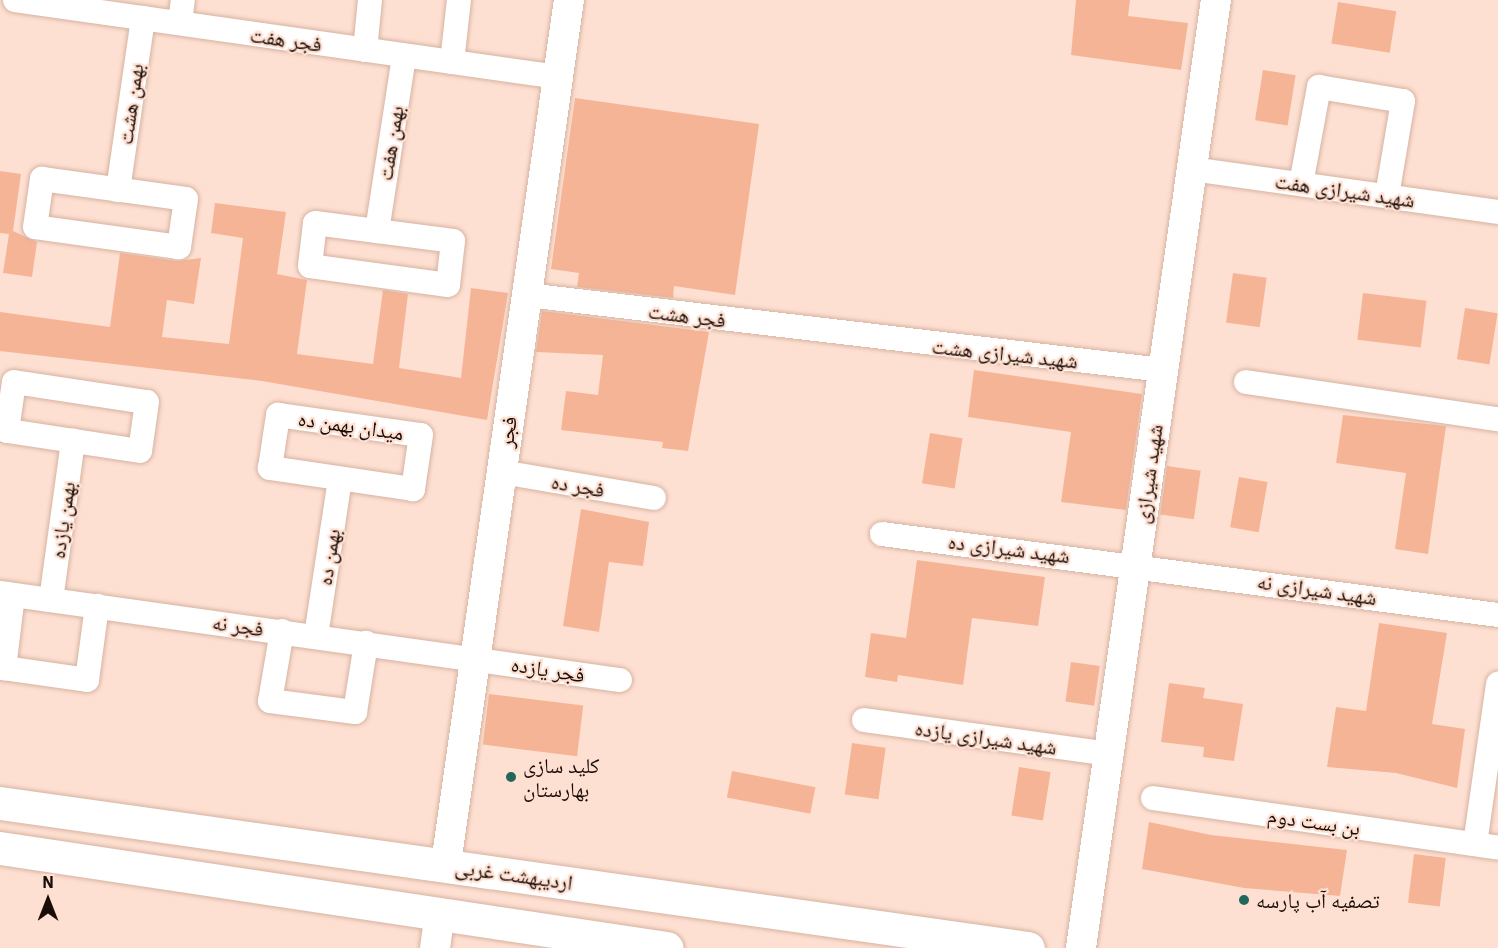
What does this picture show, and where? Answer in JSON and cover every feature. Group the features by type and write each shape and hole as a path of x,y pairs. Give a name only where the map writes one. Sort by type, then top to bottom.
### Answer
{"main road":[{"name":"اردیبهشت غربی","path":"0,803 446,864 1028,948"},
{"path":"0,848 667,948"}],"street":[{"name":"فجر هفت","path":"15,0 99,6 143,18 181,12 365,50 558,77"},
{"path":"365,50 370,0"},
{"path":"452,62 459,0"},
{"name":"فجر","path":"446,864 569,0"},
{"name":"شهید شیرازی","path":"1081,948 1216,0"},
{"name":"بهمن هشت","path":"118,190 143,18"},
{"name":"بهمن هفت","path":"377,231 404,56"},
{"path":"1301,184 1319,87 1403,100 1387,196"},
{"name":"شهید شیرازی هفت","path":"1192,169 1498,212"},
{"path":"42,179 118,190 186,199 179,247 35,227 42,179"},
{"path":"315,223 377,231 453,241 448,285 309,266 315,223"},
{"name":"فجر هشت","path":"527,295 846,334"},
{"name":"شهید شیرازی هشت","path":"846,334 1163,370"},
{"path":"14,382 147,402 140,451 73,441 7,431 14,382"},
{"path":"1246,382 1498,420"},
{"name":"میدان بهمن ده","path":"278,415 421,435 413,489 340,479 270,468 278,415"},
{"name":"بهمن یازده","path":"51,600 73,441"},
{"name":"فجر ده","path":"502,472 654,498"},
{"name":"بهمن ده","path":"316,636 340,479"},
{"name":"شهید شیرازی ده","path":"882,534 1136,563"},
{"name":"شهید شیرازی نه","path":"1136,563 1498,615"},
{"path":"7,594 4,668 87,680 97,606"},
{"name":"فجر نه","path":"7,594 475,658"},
{"path":"282,631 270,701 355,712 366,643"},
{"name":"فجر یازده","path":"475,658 620,680"},
{"path":"1486,846 1498,684"},
{"name":"شهید شیرازی یازده","path":"864,720 1108,754"},
{"name":"بن بست دوم","path":"1153,798 1486,846"},
{"path":"435,948 440,914"}],"building":[{"path":"1076,0 1130,0 1128,16 1188,23 1181,70 1071,55"},
{"path":"1338,2 1396,11 1390,53 1331,43"},
{"path":"1263,70 1296,75 1288,126 1255,120"},
{"path":"575,98 759,124 735,295 674,286 673,298 577,287 579,273 551,269"},
{"path":"0,171 21,174 13,231 37,242 32,277 3,273 9,234 0,233"},
{"path":"215,203 286,212 277,274 307,280 297,354 373,364 383,290 408,294 399,368 461,378 471,288 508,293 487,420 262,381 0,351 0,312 110,327 120,253 177,261 201,258 194,304 167,300 162,337 229,344 243,238 211,233"},
{"path":"1233,273 1267,278 1260,327 1226,323"},
{"path":"1363,293 1427,301 1421,347 1357,340"},
{"path":"1465,308 1498,313 1489,365 1457,359"},
{"path":"542,311 709,332 688,451 662,448 663,442 561,430 566,391 598,395 603,355 536,352"},
{"path":"974,370 1142,394 1126,510 1061,502 1071,432 968,417"},
{"path":"1343,415 1446,426 1428,554 1395,549 1406,473 1336,463"},
{"path":"930,433 963,438 955,489 922,483"},
{"path":"1167,466 1201,471 1194,519 1160,515"},
{"path":"1239,477 1268,482 1259,532 1230,527"},
{"path":"581,509 649,522 643,566 609,562 599,632 563,626"},
{"path":"917,560 1045,577 1038,626 972,618 963,685 898,675 897,682 865,677 871,633 906,638"},
{"path":"1379,623 1447,633 1432,724 1465,729 1457,788 1396,773 1327,767 1336,707 1366,711"},
{"path":"1071,662 1100,666 1094,706 1065,702"},
{"path":"1169,683 1205,688 1203,698 1243,704 1234,761 1203,757 1204,747 1161,742"},
{"path":"489,694 583,706 577,756 483,745"},
{"path":"852,743 886,748 878,799 845,794"},
{"path":"1019,767 1051,772 1043,820 1011,815"},
{"path":"732,771 815,787 810,814 727,798"},
{"path":"1149,822 1211,835 1347,850 1340,896 1244,888 1142,869"},
{"path":"1414,854 1446,858 1440,907 1408,903"}],"place":[{"name":"کلید سازی بهارستان","path":"511,777"},
{"name":"تصفیه آب پارسه","path":"1244,900"}]}
